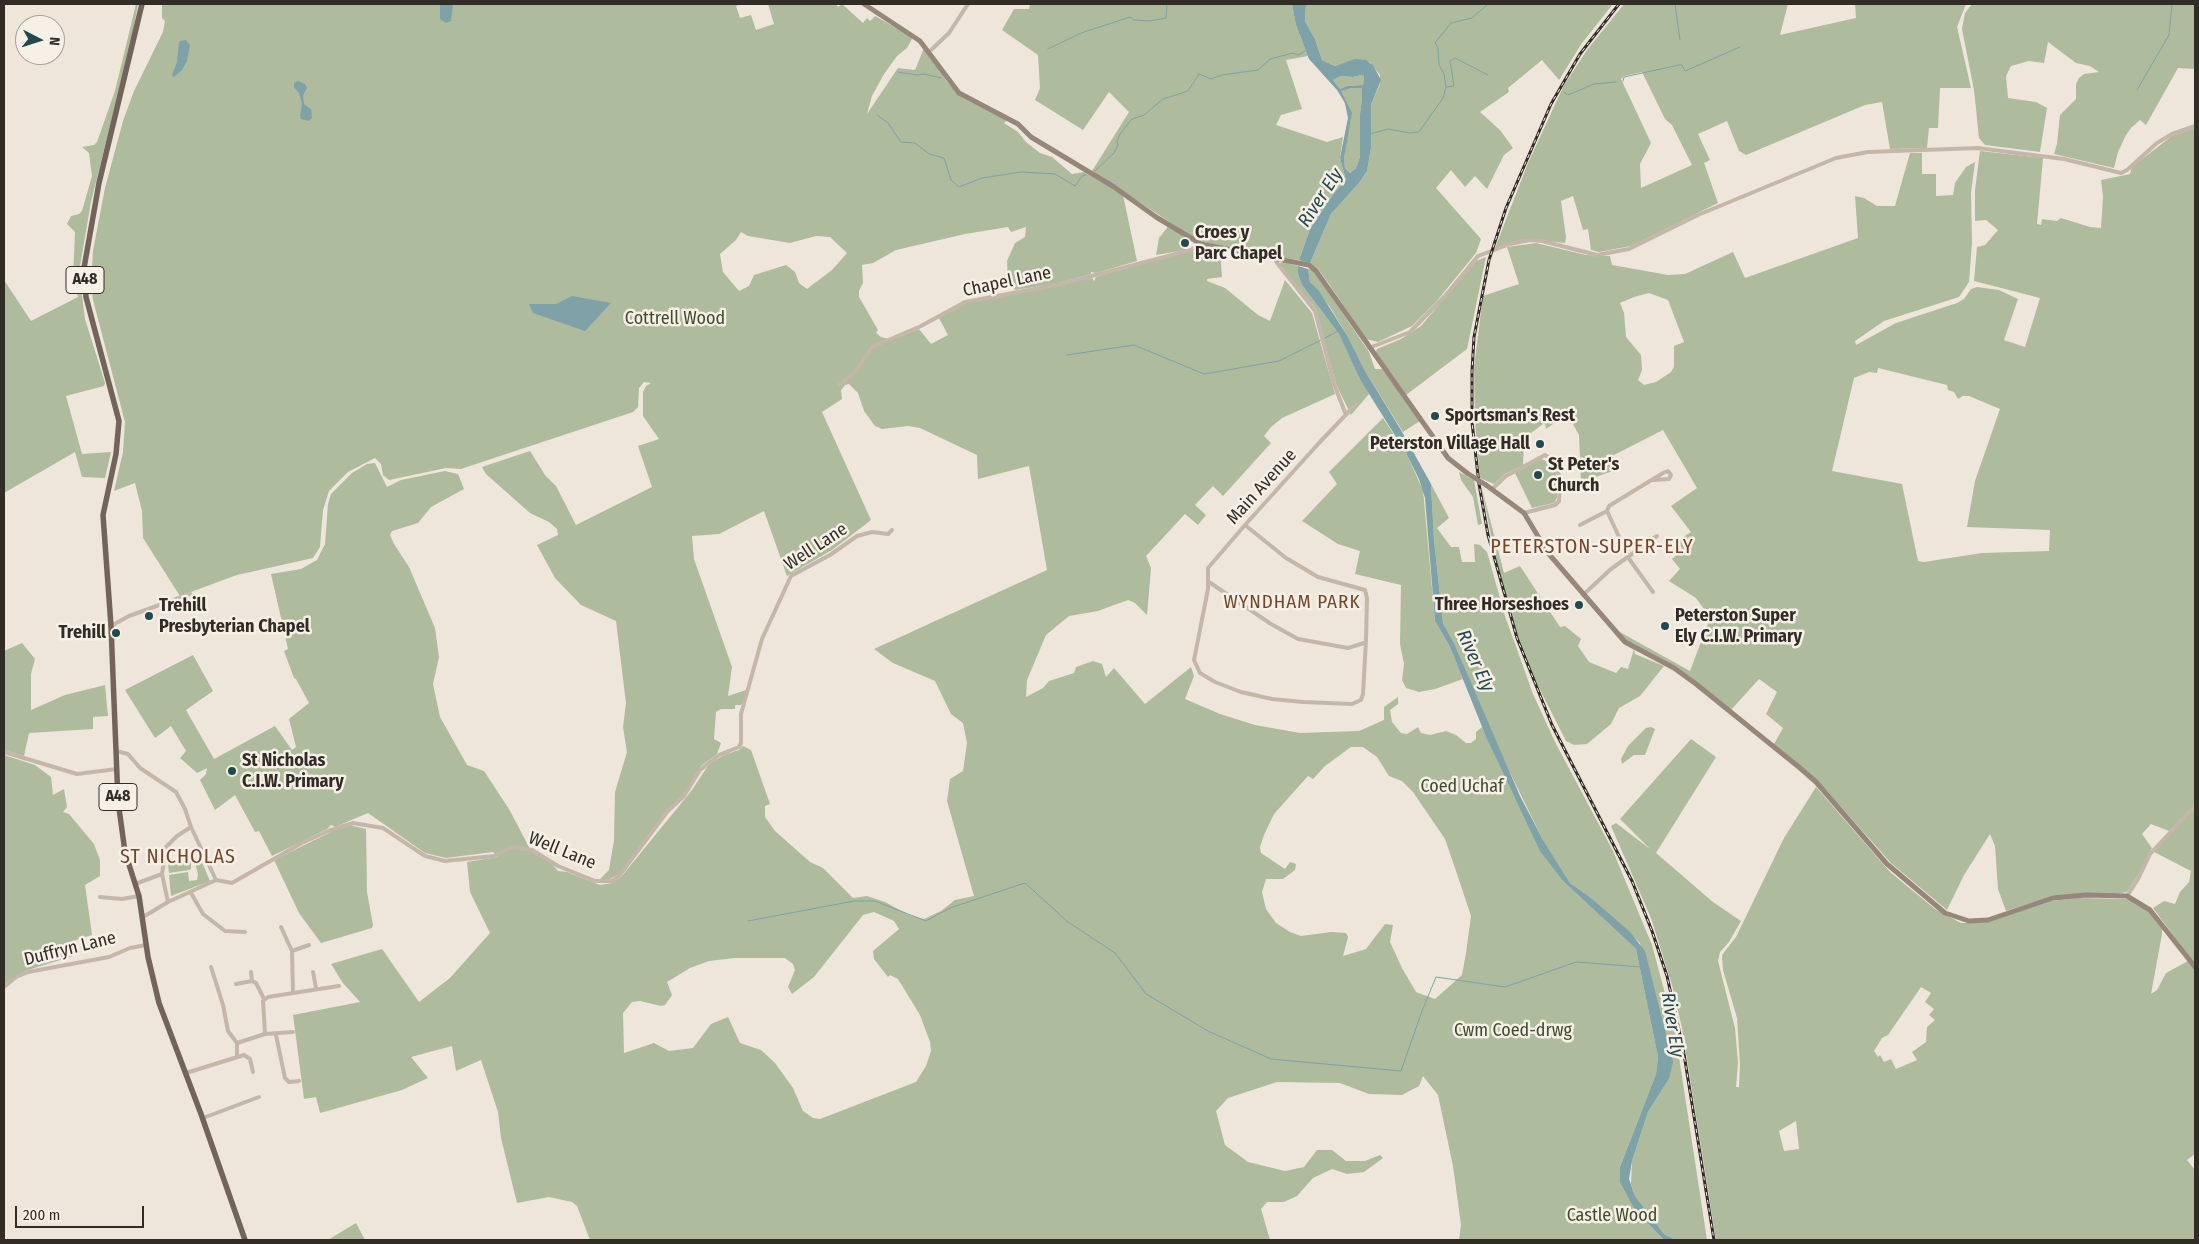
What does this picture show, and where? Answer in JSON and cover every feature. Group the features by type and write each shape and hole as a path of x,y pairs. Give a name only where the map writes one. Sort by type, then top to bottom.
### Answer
{"main road":[{"name":"A48","path":"142,4 99,184 84,268 86,297 119,421 118,445 103,516 122,834 125,852 139,896 146,945 161,1011 203,1118 245,1240"}],"street":[{"path":"864,4 920,40 930,51 959,93 1018,124 1031,137 1114,187 1156,217 1201,244 1309,265 1316,271 1448,458 1524,513 1548,553 1625,642 1674,668 1800,768 1816,782 1887,864 1936,906 1954,917 1969,920 1988,920 2053,898 2086,895 2126,896 2150,910 2195,967"},
{"path":"930,51 949,33 968,4"},
{"path":"1369,348 1410,332 1445,296 1478,256 1510,244 1530,240 1542,241 1597,255 1629,249 1698,215 1836,158 1868,152 1985,148 2064,159 2121,173 2128,170 2157,142 2172,134 2195,126"},
{"name":"Chapel Lane","path":"839,385 855,372 872,348 921,326 965,302 1061,284 1192,250 1201,244"},
{"path":"1273,258 1315,311 1334,384 1346,415"},
{"name":"Main Avenue","path":"1356,404 1208,568 1209,582 1194,660 1200,673 1215,682 1241,692 1272,699 1352,704 1361,700 1363,694 1364,643"},
{"path":"1492,489 1506,476 1545,455 1548,457 1560,476 1559,501 1555,505 1524,513"},
{"path":"1580,525 1607,510 1609,506 1652,480"},
{"path":"1607,510 1627,556 1653,592"},
{"path":"1209,582 1271,624 1298,639 1348,648 1364,643 1367,598 1365,590 1318,577 1286,558 1245,525"},
{"name":"Well Lane","path":"143,917 168,902 216,880 232,883 300,844 328,831 353,824 383,828 425,856 445,861 494,856 512,847 532,850 558,866 595,881 612,881 619,876 667,812 684,796 700,770 719,755 733,750 741,743 742,714 762,638 791,576 830,555 857,536 872,532 888,534 892,530"},
{"path":"1583,595 1627,556 1657,536"},
{"path":"111,626 129,616 190,594"},
{"path":"116,751 128,754 140,768 176,792 216,880"},
{"path":"4,752 77,774 117,769"},
{"path":"2126,896 2150,854 2195,806"},
{"path":"168,902 162,874 166,847 191,827"},
{"path":"136,884 162,874"},
{"path":"191,893 204,914 225,931 245,932"},
{"path":"100,897 122,899 139,896"},
{"path":"281,927 292,951 293,993"},
{"name":"Duffryn Lane","path":"4,987 16,977 28,972 109,957 130,948 146,945"},
{"path":"292,951 309,946"},
{"path":"211,967 229,1034 236,1043 237,1056"},
{"path":"251,972 252,981"},
{"path":"313,972 316,988"},
{"path":"236,984 252,981 258,985 264,999 262,1005 265,1034"},
{"path":"264,999 316,988 339,986"},
{"path":"236,1043 265,1034 276,1035 293,1032"},
{"path":"276,1035 285,1078 289,1082 299,1081"},
{"path":"186,1073 222,1063 237,1056 248,1056 253,1072"},
{"path":"203,1118 258,1096"}],"green space":[{"path":"136,4 138,4 132,38 91,202 79,272 85,319 105,383 104,386 66,396 82,454 111,452 105,478 82,477 75,452 4,493 4,280 31,321 78,297 73,277 75,232 67,224 71,216 82,211 92,176 89,153 82,147 94,145 97,142 115,91"},
{"path":"162,4 742,4 736,6 740,18 751,15 756,30 774,24 768,4 836,4 838,7 842,4 863,23 867,18 870,21 875,16 912,39 907,48 897,56 884,74 872,96 867,114 898,68 915,70 924,48 941,70 946,81 963,98 1007,120 1004,123 1018,132 1026,142 1040,153 1052,157 1072,174 1084,172 1123,195 1137,261 1096,273 1091,272 1091,274 1058,283 1016,290 1008,285 1007,261 1015,243 1025,237 1026,227 1011,232 1008,227 965,234 896,250 873,263 862,265 863,283 859,291 859,297 878,330 876,333 881,337 892,340 919,329 931,344 948,335 939,318 966,303 1092,278 1094,281 1096,277 1122,269 1204,248 1220,250 1222,277 1207,279 1207,281 1225,288 1258,315 1270,321 1285,280 1312,313 1335,394 1282,418 1271,427 1264,436 1271,443 1223,496 1213,486 1195,505 1206,515 1198,525 1185,514 1146,556 1151,568 1147,615 1135,603 1128,600 1098,611 1069,616 1046,635 1027,680 1026,697 1043,688 1049,681 1074,673 1076,667 1093,661 1102,664 1106,677 1114,668 1145,704 1191,667 1194,676 1185,699 1220,714 1255,725 1300,733 1359,731 1384,720 1384,707 1398,697 1398,704 1390,710 1392,722 1401,733 1407,734 1418,727 1421,733 1430,735 1446,731 1456,735 1466,743 1471,743 1476,739 1476,732 1482,727 1512,792 1564,882 1636,949 1658,1057 1656,1074 1620,1167 1635,1210 1664,1240 1459,1240 1461,1225 1453,1166 1438,1095 1423,1076 1419,1086 1402,1095 1369,1094 1340,1083 1277,1082 1228,1098 1216,1111 1225,1145 1248,1162 1285,1171 1304,1167 1317,1150 1332,1150 1346,1161 1365,1161 1380,1155 1383,1158 1364,1172 1347,1174 1332,1169 1313,1178 1297,1196 1284,1202 1267,1202 1261,1209 1270,1240 590,1240 577,1206 572,1202 549,1197 517,1203 501,1138 498,1112 481,1060 456,1071 452,1046 411,1057 428,1078 402,1090 320,1113 316,1097 304,1099 293,1015 360,1002 343,983 331,964 382,949 419,1002 450,978 490,933 470,892 467,862 498,857 493,852 446,858 425,853 368,813 335,827 331,825 327,829 272,856 259,831 255,832 235,795 215,810 200,780 206,774 207,768 197,773 180,758 186,751 171,726 155,738 125,690 193,655 213,691 186,710 214,759 275,726 292,750 296,747 289,719 309,703 294,678 284,651 288,649 271,574 301,569 317,560 325,544 328,504 331,494 352,473 367,464 375,463 387,487 401,480 445,471 458,474 464,489 431,507 418,523 392,531 390,535 409,567 435,628 439,657 433,684 440,717 467,765 484,771 509,809 529,847 528,850 552,864 558,871 567,872 600,885 612,883 621,877 692,790 709,764 724,755 739,750 743,746 751,750 770,804 765,806 765,817 775,831 810,862 823,868 853,898 867,896 885,902 909,915 924,919 941,911 955,900 974,896 947,801 950,779 963,771 967,743 963,723 951,714 935,681 893,663 874,649 1047,570 1029,466 978,479 977,455 920,428 908,426 882,429 875,426 864,411 858,393 849,384 845,385 841,390 842,399 822,412 871,520 832,550 787,576 764,511 719,534 692,536 694,559 732,667 728,696 746,690 745,699 741,705 735,705 735,709 721,709 716,712 714,739 721,743 717,754 701,766 683,795 667,810 619,874 608,880 600,879 609,870 614,840 615,792 627,752 623,727 626,703 616,621 581,605 555,578 537,545 558,535 557,529 549,522 530,513 486,474 482,467 530,451 545,475 556,486 576,525 652,487 638,446 659,439 643,416 643,392 646,386 651,383 644,382 639,388 638,407 633,412 461,469 446,468 389,480 383,475 381,464 375,458 348,472 329,491 323,510 320,547 313,558 237,575 180,596 143,538 142,511 135,483 114,491 123,452 125,422 93,300 91,284 93,251 105,188 123,121 134,91 163,32 165,21 162,18","holes":["741,232 748,236 790,243 816,236 830,237 847,253 832,270 807,289 799,283 795,272 786,265 754,275 749,286 739,291 723,272 720,254 736,240","1351,747 1363,747 1377,757 1389,776 1402,781 1413,792 1445,839 1471,916 1462,975 1435,999 1416,992 1402,968 1390,942 1393,925 1385,924 1366,949 1343,956 1348,937 1346,933 1331,932 1301,936 1290,932 1276,923 1266,909 1262,892 1266,879 1283,879 1295,870 1296,864 1290,862 1285,869 1261,853 1260,847 1264,835 1274,814 1308,776 1313,779 1325,766","874,912 894,921 899,929 873,951 874,959 888,977 890,975 898,979 920,1015 930,1042 931,1051 926,1066 916,1082 820,1119 813,1118 803,1111 793,1088 775,1063 761,1050 740,1043 728,1017 711,1024 693,1048 669,1051 654,1043 624,1053 623,1013 632,1002 640,1001 661,1006 665,1005 672,995 667,982 690,968 709,961 735,958 785,958 793,964 795,970 788,987 792,994 814,977 863,915"]},
{"path":"1030,4 1292,4 1296,25 1308,56 1286,60 1302,109 1281,115 1276,125 1327,142 1343,137 1340,158 1346,180 1334,193 1310,229 1299,260 1236,250 1197,240 1092,171 1129,112 1109,92 1083,130 1035,100 1040,88 1038,55 1002,30 1014,9 1029,9"},
{"path":"1306,4 1613,4 1582,43 1559,80 1542,60 1508,88 1509,92 1480,112 1500,130 1513,148 1504,155 1487,189 1475,176 1465,187 1451,170 1436,188 1481,239 1476,253 1436,302 1412,326 1378,342 1366,339 1318,269 1310,263 1331,214 1359,183 1367,171 1371,148 1371,105 1380,84 1380,75 1370,62 1345,63 1335,66 1322,60 1315,39 1305,21"},
{"path":"1624,4 1788,4 1780,35 1856,18 1855,4 1966,4 1957,27 1971,88 1940,88 1938,128 1929,128 1927,148 1890,149 1882,102 1865,105 1746,155 1739,151 1727,121 1698,134 1710,160 1704,163 1718,203 1631,246 1599,252 1591,250 1588,229 1583,230 1573,196 1561,201 1566,237 1565,243 1525,239 1495,248 1528,163 1564,85 1587,50","holes":["1642,72 1665,119 1672,125 1692,165 1641,188 1640,164 1651,143 1621,79 1624,76"]},
{"path":"1972,4 2195,4 2195,69 2178,68 2146,125 2140,120 2126,135 2118,152 2114,168 2054,154 2060,115 2076,99 2076,84 2079,78 2084,74 2099,72 2090,66 2076,63 2048,42 2044,63 2029,61 2011,66 2006,76 2008,98 2036,102 2047,108 2040,152 1985,145 1979,138 1974,90 1962,29 1965,13"},
{"path":"1341,76 1353,77 1364,76 1363,85 1347,86 1340,89 1333,80"},
{"path":"1362,88 1362,98 1360,157 1356,168 1350,173 1345,168 1344,158 1346,137 1351,119 1340,91"},
{"path":"2195,128 2195,804 2169,831 2151,824 2142,834 2152,848 2127,892 2055,896 2006,911 1998,889 1995,846 1990,834 1964,875 1947,910 1891,863 1816,779 1774,744 1783,728 1766,714 1777,692 1759,679 1731,710 1672,665 1625,640 1618,631 1690,671 1709,621 1709,616 1696,598 1669,581 1680,569 1672,559 1683,550 1677,541 1691,532 1671,506 1697,488 1663,430 1608,458 1613,471 1581,482 1579,435 1569,417 1557,421 1546,429 1545,424 1543,424 1531,433 1524,445 1523,465 1505,474 1494,484 1480,478 1475,421 1474,367 1483,296 1519,284 1507,247 1536,243 1586,255 1610,256 1612,265 1668,275 1685,274 1733,252 1745,278 1858,238 1855,196 1864,198 1877,206 1895,206 1910,153 1922,153 1922,174 1936,174 1936,196 1953,195 1955,183 1966,167 1975,162 1971,193 1972,243 1969,282 1959,297 1884,321 1855,341 1856,345 1896,323 1957,303 1964,299 1971,289 1977,287 1999,290 2018,299 2004,340 2025,347 2040,298 1974,281 1977,247 1985,245 1998,230 1986,220 1975,221 1975,190 1980,151 2043,158 2037,224 2041,225 2042,219 2057,221 2061,218 2090,227 2101,228 2103,197 2101,180 2130,174 2132,167 2172,136","holes":["1649,293 1668,300 1684,342 1674,346 1674,367 1671,372 1656,382 1644,385 1638,380 1642,370 1641,355 1626,337 1624,313 1620,303","1878,368 1947,385 1948,390 1954,392 1958,399 1963,396 1969,396 2000,409 1975,481 1967,527 2050,530 2049,551 1982,553 1924,562 1918,561 1902,484 1832,471 1854,378 1869,372 1877,373"]},
{"path":"1167,225 1188,239 1182,243 1186,250 1156,255 1159,238 1167,228"},
{"path":"1486,257 1467,349 1406,395 1376,352 1377,349 1401,339 1421,326 1476,261"},
{"path":"1284,262 1298,266 1298,274 1302,285 1339,334 1369,394 1351,415 1336,384 1316,309 1280,265 1280,263"},
{"path":"1308,269 1312,270 1322,283 1369,352 1375,369 1382,369 1420,421 1403,432 1365,371 1330,307 1310,282"},
{"path":"1383,418 1406,453 1423,490 1435,621 1450,647 1463,679 1435,689 1419,692 1406,688 1402,680 1404,664 1400,644 1401,585 1355,574 1360,551 1338,544 1302,521 1337,484 1329,472"},
{"path":"1541,459 1549,462 1556,472 1557,498 1554,503 1532,508 1515,473"},
{"path":"1459,472 1474,480 1482,524 1478,525 1473,497 1461,480"},
{"path":"1431,484 1449,518 1437,528 1451,547 1459,547 1462,562 1475,562 1474,544 1480,545 1487,552 1505,616 1533,694 1555,742 1613,851 1652,945 1675,1031 1707,1240 1676,1240 1664,1234 1635,1196 1631,1184 1632,1161 1648,1112 1669,1079 1640,943 1590,897 1570,883 1542,838 1496,744 1454,643 1443,623 1434,540"},
{"path":"1481,485 1504,573 1520,566 1560,627 1565,626 1581,639 1578,646 1589,662 1616,673 1621,667 1628,669 1634,649 1635,654 1664,666 1640,696 1619,708 1611,724 1587,744 1574,745 1566,741 1532,674 1517,635 1495,556"},
{"path":"22,643 35,659 31,674 31,710 65,695 105,685 108,716 93,717 93,729 29,733 24,756 4,750 4,651"},
{"path":"1651,727 1655,729 1645,755 1634,755 1622,764 1621,759 1628,746 1646,728"},
{"path":"1691,739 1716,757 1656,853 1713,902 1741,921 1729,942 1720,952 1718,961 1735,1028 1738,1063 1736,1087 1739,1087 1740,1064 1737,1018 1723,970 1722,955 1736,937 1784,838 1816,787 1890,872 1935,909 1961,923 1988,922 2051,901 2078,898 2127,899 2136,902 2154,916 2162,926 2151,994 2157,990 2166,973 2188,961 2195,970 2195,1154 2187,1160 2195,1170 2195,1240 1716,1240 1682,1028 1672,985 1651,918 1611,826 1616,823 1650,849 1620,819","holes":["1921,987 1931,993 1925,1002 1934,1009 1929,1015 1935,1020 1927,1027 1926,1042 1912,1052 1917,1060 1896,1069 1891,1059 1884,1062 1880,1055 1878,1057 1874,1051 1882,1038 1888,1035","1796,1121 1799,1149 1784,1151 1779,1131"]},
{"path":"4,755 35,765 51,777 53,795 64,789 67,807 63,812 69,814 94,844 100,860 100,876 85,885 92,935 73,941 73,956 25,971 4,984"},
{"path":"2195,807 2195,965 2153,908 2164,901 2175,904 2180,892 2189,882 2191,871 2154,852"},
{"path":"349,825 366,829 367,892 373,925 372,928 321,943 299,913 274,860 339,828"},
{"path":"193,857 201,860 210,881 171,896 169,875 188,872 189,881 197,880 198,874 195,863 191,863 191,869 189,870 169,873 168,864"},
{"path":"356,1223 365,1240 328,1240 336,1235"}],"water":[{"path":"440,4 453,4 451,21 446,23 440,19"},
{"path":"1292,4 1306,4 1305,21 1315,39 1322,60 1335,66 1355,59 1366,60 1373,65 1381,80 1371,105 1371,148 1367,171 1359,183 1331,214 1310,263 1299,260 1310,229 1334,193 1346,180 1340,158 1348,118 1345,103 1337,90 1309,59 1296,25","holes":["1341,76 1353,77 1364,76 1363,85 1347,86 1340,89 1333,80","1362,88 1362,98 1360,157 1356,168 1350,173 1345,168 1344,158 1352,113 1341,91"]},
{"path":"186,40 190,45 187,61 182,70 174,77 172,75 177,62 179,43"},
{"path":"298,81 305,84 307,88 303,95 304,104 311,109 312,118 309,121 301,119 302,104 299,93 294,87 294,83"},
{"path":"1298,266 1308,269 1310,282 1319,291 1348,337 1365,371 1431,484 1434,540 1443,623 1454,643 1520,796 1542,838 1570,883 1590,897 1630,932 1645,951 1673,1062 1669,1079 1648,1112 1632,1161 1629,1179 1635,1196 1664,1234 1676,1240 1664,1240 1635,1210 1620,1182 1620,1167 1656,1074 1658,1057 1636,949 1564,882 1540,851 1487,739 1450,647 1435,621 1425,498 1419,479 1406,453 1361,381 1339,334 1302,285 1298,274"},
{"path":"572,296 611,303 585,331 533,313 529,304 556,304"}],"waterway":[{"path":"1048,49 1081,33 1130,17 1134,20 1149,21 1166,18 1167,4"},
{"path":"1370,134 1388,129 1410,133 1419,132 1443,98 1446,87 1444,74 1439,65 1438,48 1435,43 1451,23 1472,18 1488,4"},
{"path":"1675,4 1680,40"},
{"path":"2137,90 2169,35 2172,4"},
{"path":"1623,81 1624,77 1679,65 1682,65 1685,71 1740,47"},
{"path":"1095,171 1114,153 1120,134 1132,119 1144,115 1163,99 1188,91 1199,74 1211,79 1222,75 1258,70 1270,59 1293,53 1298,55 1305,51"},
{"path":"1446,87 1454,86 1450,61 1455,58 1488,75"},
{"path":"898,72 917,75 924,74 941,78"},
{"path":"1564,92 1568,95 1594,84 1616,82"},
{"path":"877,115 888,123 901,142 915,143 929,154 944,158 951,180 959,187 982,178 1021,172 1055,174 1075,186 1082,176 1086,175"},
{"path":"1325,338 1338,331"},
{"path":"1067,355 1134,345 1204,374 1279,361 1321,340"},
{"path":"748,921 854,901 875,901 926,921 950,908 1025,883 1068,922 1115,953 1146,994 1208,1031 1271,1059 1401,1071 1436,977 1505,987 1576,962 1641,967"}],"railway":[{"path":"1619,4 1580,54 1551,104 1506,208 1489,260 1474,337 1472,422 1479,484 1488,535 1517,638 1552,725 1632,881 1667,976 1683,1048 1714,1240"}],"place":[{"name":"Croes y Parc Chapel","path":"1185,243"},
{"name":"Sportsman's Rest","path":"1435,416"},
{"name":"Peterston Village Hall","path":"1540,444"},
{"name":"St Peter's Church","path":"1538,475"},
{"name":"Three Horseshoes","path":"1579,605"},
{"name":"Trehill Presbyterian Chapel","path":"149,616"},
{"name":"Peterston Super Ely C.I.W. Primary","path":"1665,626"},
{"name":"Trehill","path":"116,633"},
{"name":"St Nicholas C.I.W. Primary","path":"232,771"}],"district":[{"name":"PETERSTON-SUPER-ELY","path":"1592,547"},
{"name":"WYNDHAM PARK","path":"1292,603"},
{"name":"ST NICHOLAS","path":"178,857"}],"water label":[{"name":"River Ely","path":"1321,198"},
{"name":"River Ely","path":"1475,661"},
{"name":"River Ely","path":"1672,1025"}],"park label":[{"name":"Cottrell Wood","path":"675,319"},
{"name":"Coed Uchaf","path":"1462,787"},
{"name":"Cwm Coed-drwg","path":"1513,1031"},
{"name":"Castle Wood","path":"1612,1216"}]}
